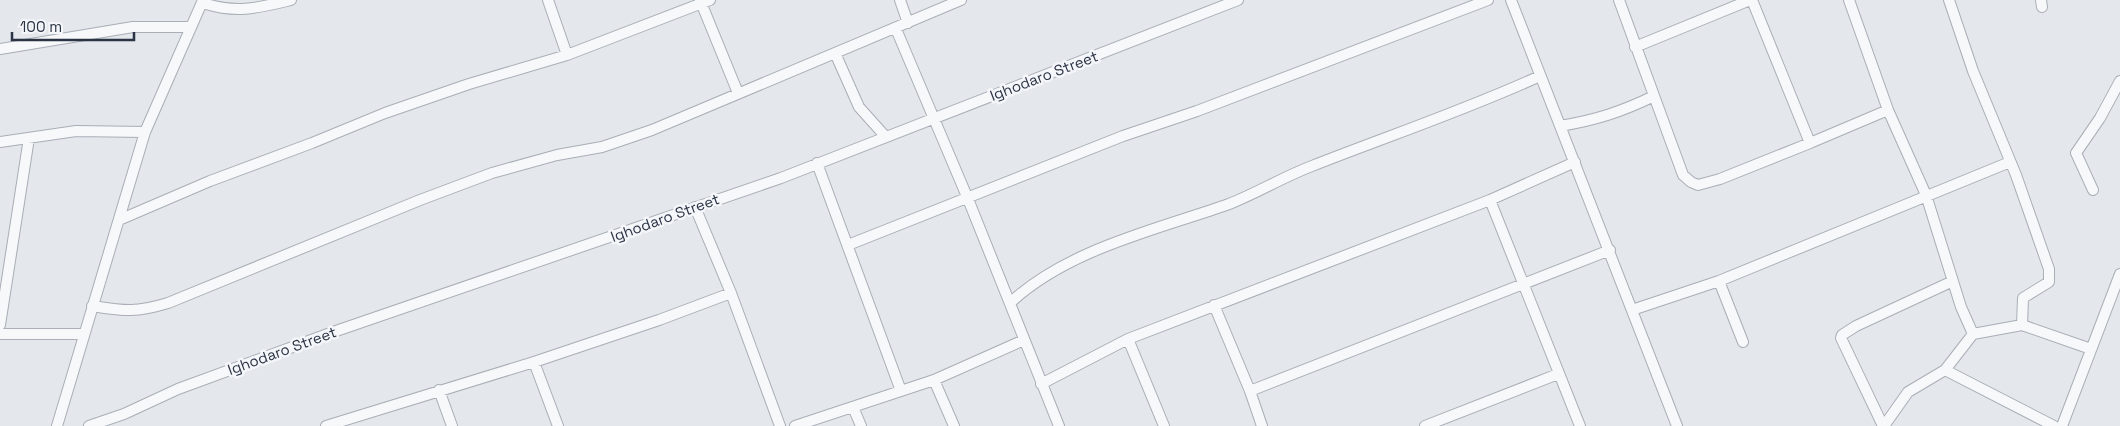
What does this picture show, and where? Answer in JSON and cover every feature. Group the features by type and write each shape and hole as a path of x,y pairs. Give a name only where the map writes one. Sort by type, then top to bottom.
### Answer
{"street":[{"path":"57,426 145,132 203,1 222,9 251,10 291,0"},
{"path":"548,0 567,55"},
{"path":"900,0 908,22"},
{"path":"92,306 126,311 145,310 492,173 619,141 652,130 835,52 896,29 908,22 961,0"},
{"name":"Ighodaro Street","path":"89,426 124,414 187,386 327,334 696,207 817,163 1238,0"},
{"path":"848,245 1123,136 1197,112 1488,0"},
{"path":"1511,0 1678,426"},
{"path":"1619,0 1684,175 1691,182 1698,185 1720,179 1888,110"},
{"path":"1635,47 1751,0 1810,143"},
{"path":"1850,0 1888,110 1926,195 1953,282 1973,334"},
{"path":"1949,0 1972,71 2010,162 2051,277 2049,282 2023,298 2022,325"},
{"path":"119,220 210,181 386,113 469,84 567,55 704,1 738,93"},
{"path":"0,49 132,27 191,27"},
{"path":"896,29 968,198 1058,426"},
{"path":"835,52 859,107 885,136"},
{"path":"1010,303 1029,286 1051,273 1120,240 1231,203 1299,171 1479,104 1540,76"},
{"path":"2093,190 2076,153 2100,118 2120,81"},
{"path":"1560,126 1598,119 1624,111 1654,96"},
{"path":"0,142 76,131 145,132"},
{"path":"0,325 28,138"},
{"path":"1041,384 1128,339 1490,200 1575,162"},
{"path":"1632,310 1719,281 2010,162"},
{"path":"817,163 901,391"},
{"path":"1490,200 1580,426"},
{"path":"696,207 731,293 780,426"},
{"path":"1250,391 1610,250"},
{"path":"2062,426 2120,274"},
{"path":"1719,281 1743,342"},
{"path":"1953,282 1856,326 1842,335 1841,338 1883,426 1908,392 1945,370 1973,334 2022,325 2091,349"},
{"path":"326,426 352,422 439,390 534,362 659,320 731,293"},
{"path":"1214,305 1250,391 1262,426"},
{"path":"0,334 84,334"},
{"path":"1128,339 1164,426"},
{"path":"795,426 934,380 1024,340"},
{"path":"534,362 558,426"},
{"path":"1945,370 2054,426"},
{"path":"1425,426 1558,374"},
{"path":"934,380 954,426"},
{"path":"439,390 452,426"},
{"path":"853,407 861,426"}]}
